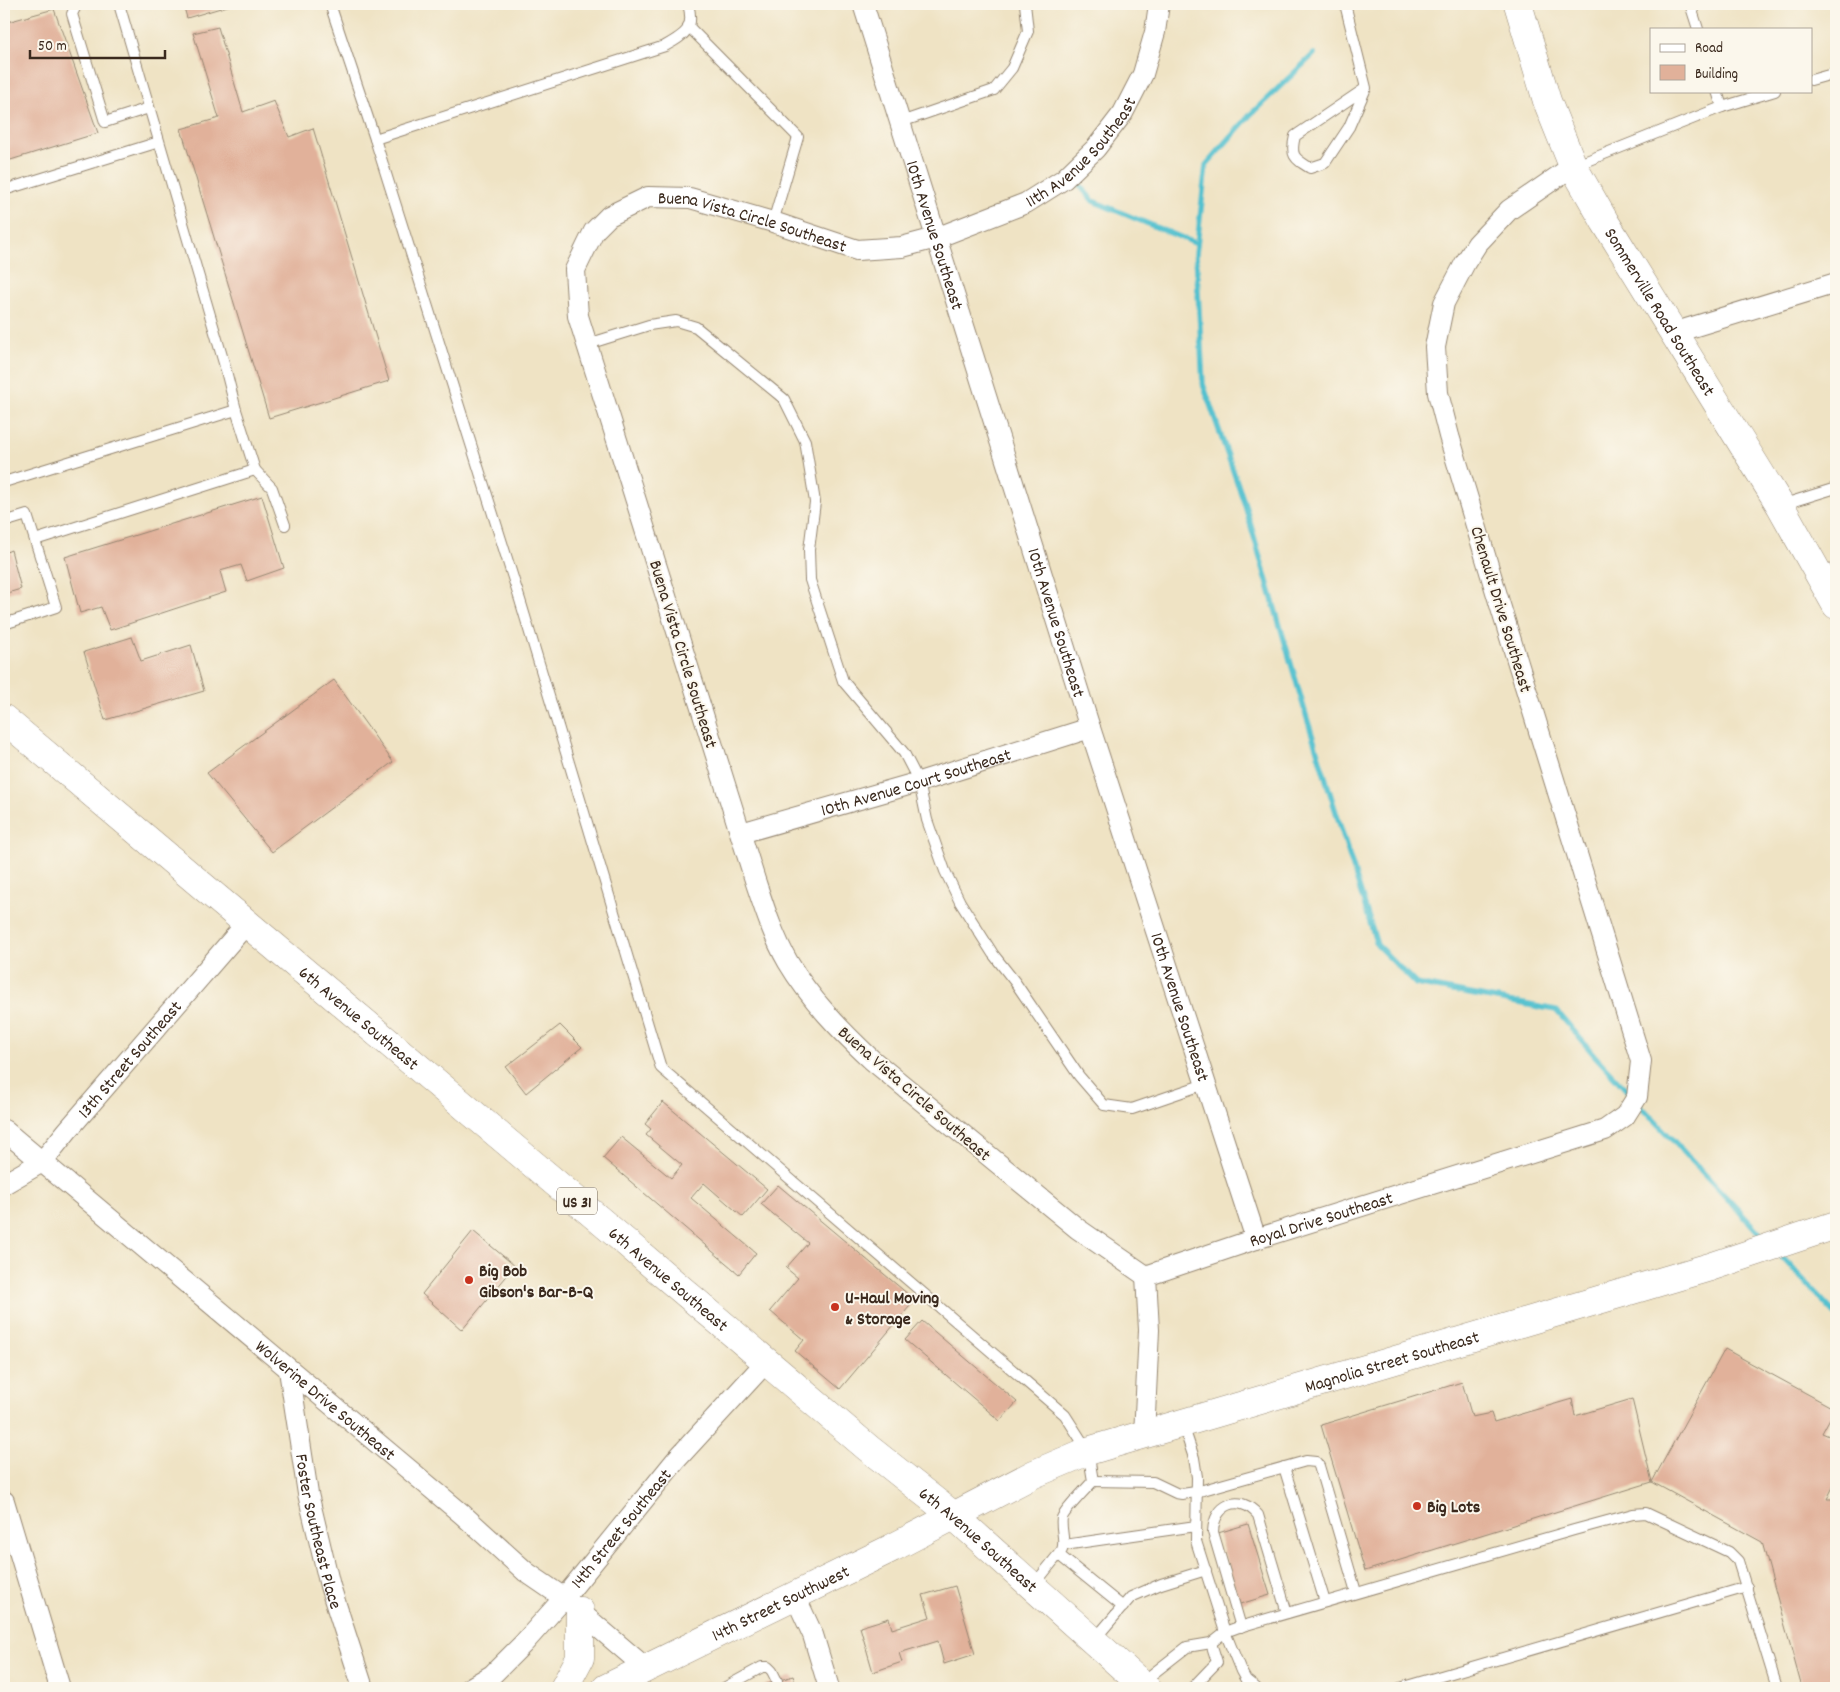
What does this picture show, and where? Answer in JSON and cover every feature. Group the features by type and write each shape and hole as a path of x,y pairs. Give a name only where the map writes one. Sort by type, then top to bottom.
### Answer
{"main road":[{"name":"Sommerville Road Southeast","path":"1518,4 1548,101 1574,166 1605,222 1780,505 1836,605"},
{"name":"6th Avenue Southeast","path":"4,719 579,1202 868,1448 954,1516 1093,1641 1141,1687"},
{"name":"Magnolia Street Southeast","path":"954,1516 1034,1474 1088,1451 1144,1436 1710,1267 1836,1225"},
{"name":"14th Street Southwest","path":"606,1688 647,1670 703,1640 954,1516"},
{"path":"564,1688 580,1658 572,1604"}],"street":[{"name":"10th Avenue Southeast","path":"863,4 1090,728 1256,1239"},
{"name":"11th Avenue Southeast","path":"936,238 1026,203 1064,179 1096,148 1123,113 1143,74 1155,32 1159,4"},
{"name":"Chenault Drive Southeast","path":"1574,166 1509,210 1478,244 1464,263 1444,303 1435,348 1438,393 1449,436 1640,1061 1637,1097"},
{"name":"Buena Vista Circle Southeast","path":"936,238 902,247 857,250 773,222 690,198 648,197 609,216 594,232 575,270 578,316 769,922 787,961 812,997 840,1030 872,1060 1064,1218 1146,1276"},
{"path":"1673,333 1836,283"},
{"name":"10th Avenue Court Southeast","path":"741,833 919,782 1090,728"},
{"name":"13th Street Southeast","path":"4,1184 42,1162 246,924"},
{"name":"Royal Drive Southeast","path":"1146,1276 1256,1239 1605,1130 1625,1116 1637,1097"},
{"name":"Wolverine Drive Southeast","path":"4,1130 462,1514 526,1572 572,1604 647,1670"},
{"path":"1144,1436 1149,1330 1146,1276"},
{"name":"14th Street Southeast","path":"470,1688 492,1675 523,1644 572,1604 594,1559 676,1460 766,1362"},
{"name":"Foster Southeast Place","path":"289,1370 308,1494 330,1586 363,1688"},
{"path":"4,1501 60,1688"},
{"path":"795,1596 813,1635 830,1688"}],"lane":[{"path":"77,4 72,14 106,122 149,108"},
{"path":"119,4 255,470 272,488 285,525"},
{"path":"330,4 375,139 520,600 661,1068 1065,1415 1088,1451 1093,1481"},
{"path":"375,139 665,46 685,35 692,18 688,4"},
{"path":"901,122 994,90 1012,68 1028,31 1025,4"},
{"path":"1345,4 1366,88 1349,127 1325,162 1310,168 1295,158 1292,149 1295,136 1366,88"},
{"path":"1690,4 1698,28"},
{"path":"688,26 798,138 773,222"},
{"path":"1812,80 1836,73"},
{"path":"1717,92 1722,108"},
{"path":"1574,166 1722,108 1772,92"},
{"path":"4,190 159,142"},
{"path":"588,344 649,326 676,321 696,327 784,399 805,441 815,502 809,550 810,580 843,681 904,753 919,782 928,820 945,871 960,902 993,954 1015,982 1079,1076 1104,1105 1132,1109 1205,1084"},
{"path":"4,482 236,410"},
{"path":"35,540 255,470"},
{"path":"1780,505 1836,488"},
{"path":"4,522 26,515 56,608 4,624"},
{"path":"1183,1424 1194,1458 1197,1477 1196,1541 1225,1632 1241,1672 1246,1680 1256,1688"},
{"path":"1033,1587 1059,1556 1064,1545 1062,1522 1064,1514 1093,1481 1153,1482 1182,1494 1196,1492 1312,1461 1316,1462 1318,1466 1356,1592"},
{"path":"1284,1467 1325,1602"},
{"path":"1241,1626 1213,1532 1216,1515 1222,1508 1230,1504 1238,1502 1245,1504 1258,1515 1287,1613"},
{"path":"1141,1687 1187,1647 1211,1643 1225,1632 1241,1626 1633,1514 1646,1513 1729,1552 1738,1561 1777,1688"},
{"path":"1064,1545 1196,1526"},
{"path":"1059,1556 1123,1607"},
{"path":"1093,1641 1132,1597 1161,1584 1206,1570"},
{"path":"1400,1688 1747,1587"},
{"path":"1192,1688 1217,1662 1211,1643"},
{"path":"728,1687 762,1667 768,1667 777,1681"}],"building":[{"path":"183,4 234,4 187,18"},
{"path":"54,9 98,133 4,162 4,23"},
{"path":"218,27 243,112 274,101 289,137 313,128 389,381 269,418 181,129 219,118 193,33"},
{"path":"262,496 284,568 247,581 241,565 220,571 226,592 110,630 101,607 80,613 65,557"},
{"path":"11,550 21,589 4,594 4,553"},
{"path":"132,637 141,661 191,645 204,691 105,720 84,652"},
{"path":"334,680 393,762 272,852 207,773"},
{"path":"560,1025 582,1047 526,1093 506,1067"},
{"path":"663,1102 767,1189 743,1217 704,1183 691,1198 756,1253 739,1274 603,1158 621,1137 671,1178 682,1165 646,1135 651,1129 645,1124"},
{"path":"778,1185 915,1300 840,1389 795,1351 804,1340 770,1311 798,1278 786,1268 808,1243 761,1204"},
{"name":"Big Bob Gibson's Bar-B-Q","path":"473,1231 515,1266 462,1330 422,1294"},
{"path":"922,1321 1017,1402 1000,1421 905,1340"},
{"path":"1725,1349 1835,1409 1822,1433 1836,1439 1836,1481 1827,1499 1836,1499 1836,1688 1802,1688 1762,1542 1652,1482"},
{"path":"1462,1382 1472,1417 1491,1413 1494,1422 1572,1399 1575,1416 1632,1399 1652,1482 1365,1571 1321,1425"},
{"path":"1248,1524 1270,1595 1240,1604 1218,1533"},
{"path":"955,1586 975,1654 944,1664 938,1641 899,1653 902,1662 873,1672 860,1627 889,1618 892,1629 930,1617 923,1595"},
{"path":"793,1676 797,1688 755,1688"}],"waterway":[{"path":"1314,54 1251,114 1206,165 1196,254 1203,384 1244,502 1306,715 1377,945 1416,984 1556,1010 1632,1096"},
{"path":"1077,182 1093,201 1197,244"},
{"path":"1638,1103 1767,1241"},
{"path":"1778,1253 1836,1315"}],"place":[{"name":"Big Bob Gibson's Bar-B-Q","path":"469,1280"},
{"name":"U-Haul Moving & Storage","path":"835,1307"},
{"name":"Big Lots","path":"1417,1506"}]}
